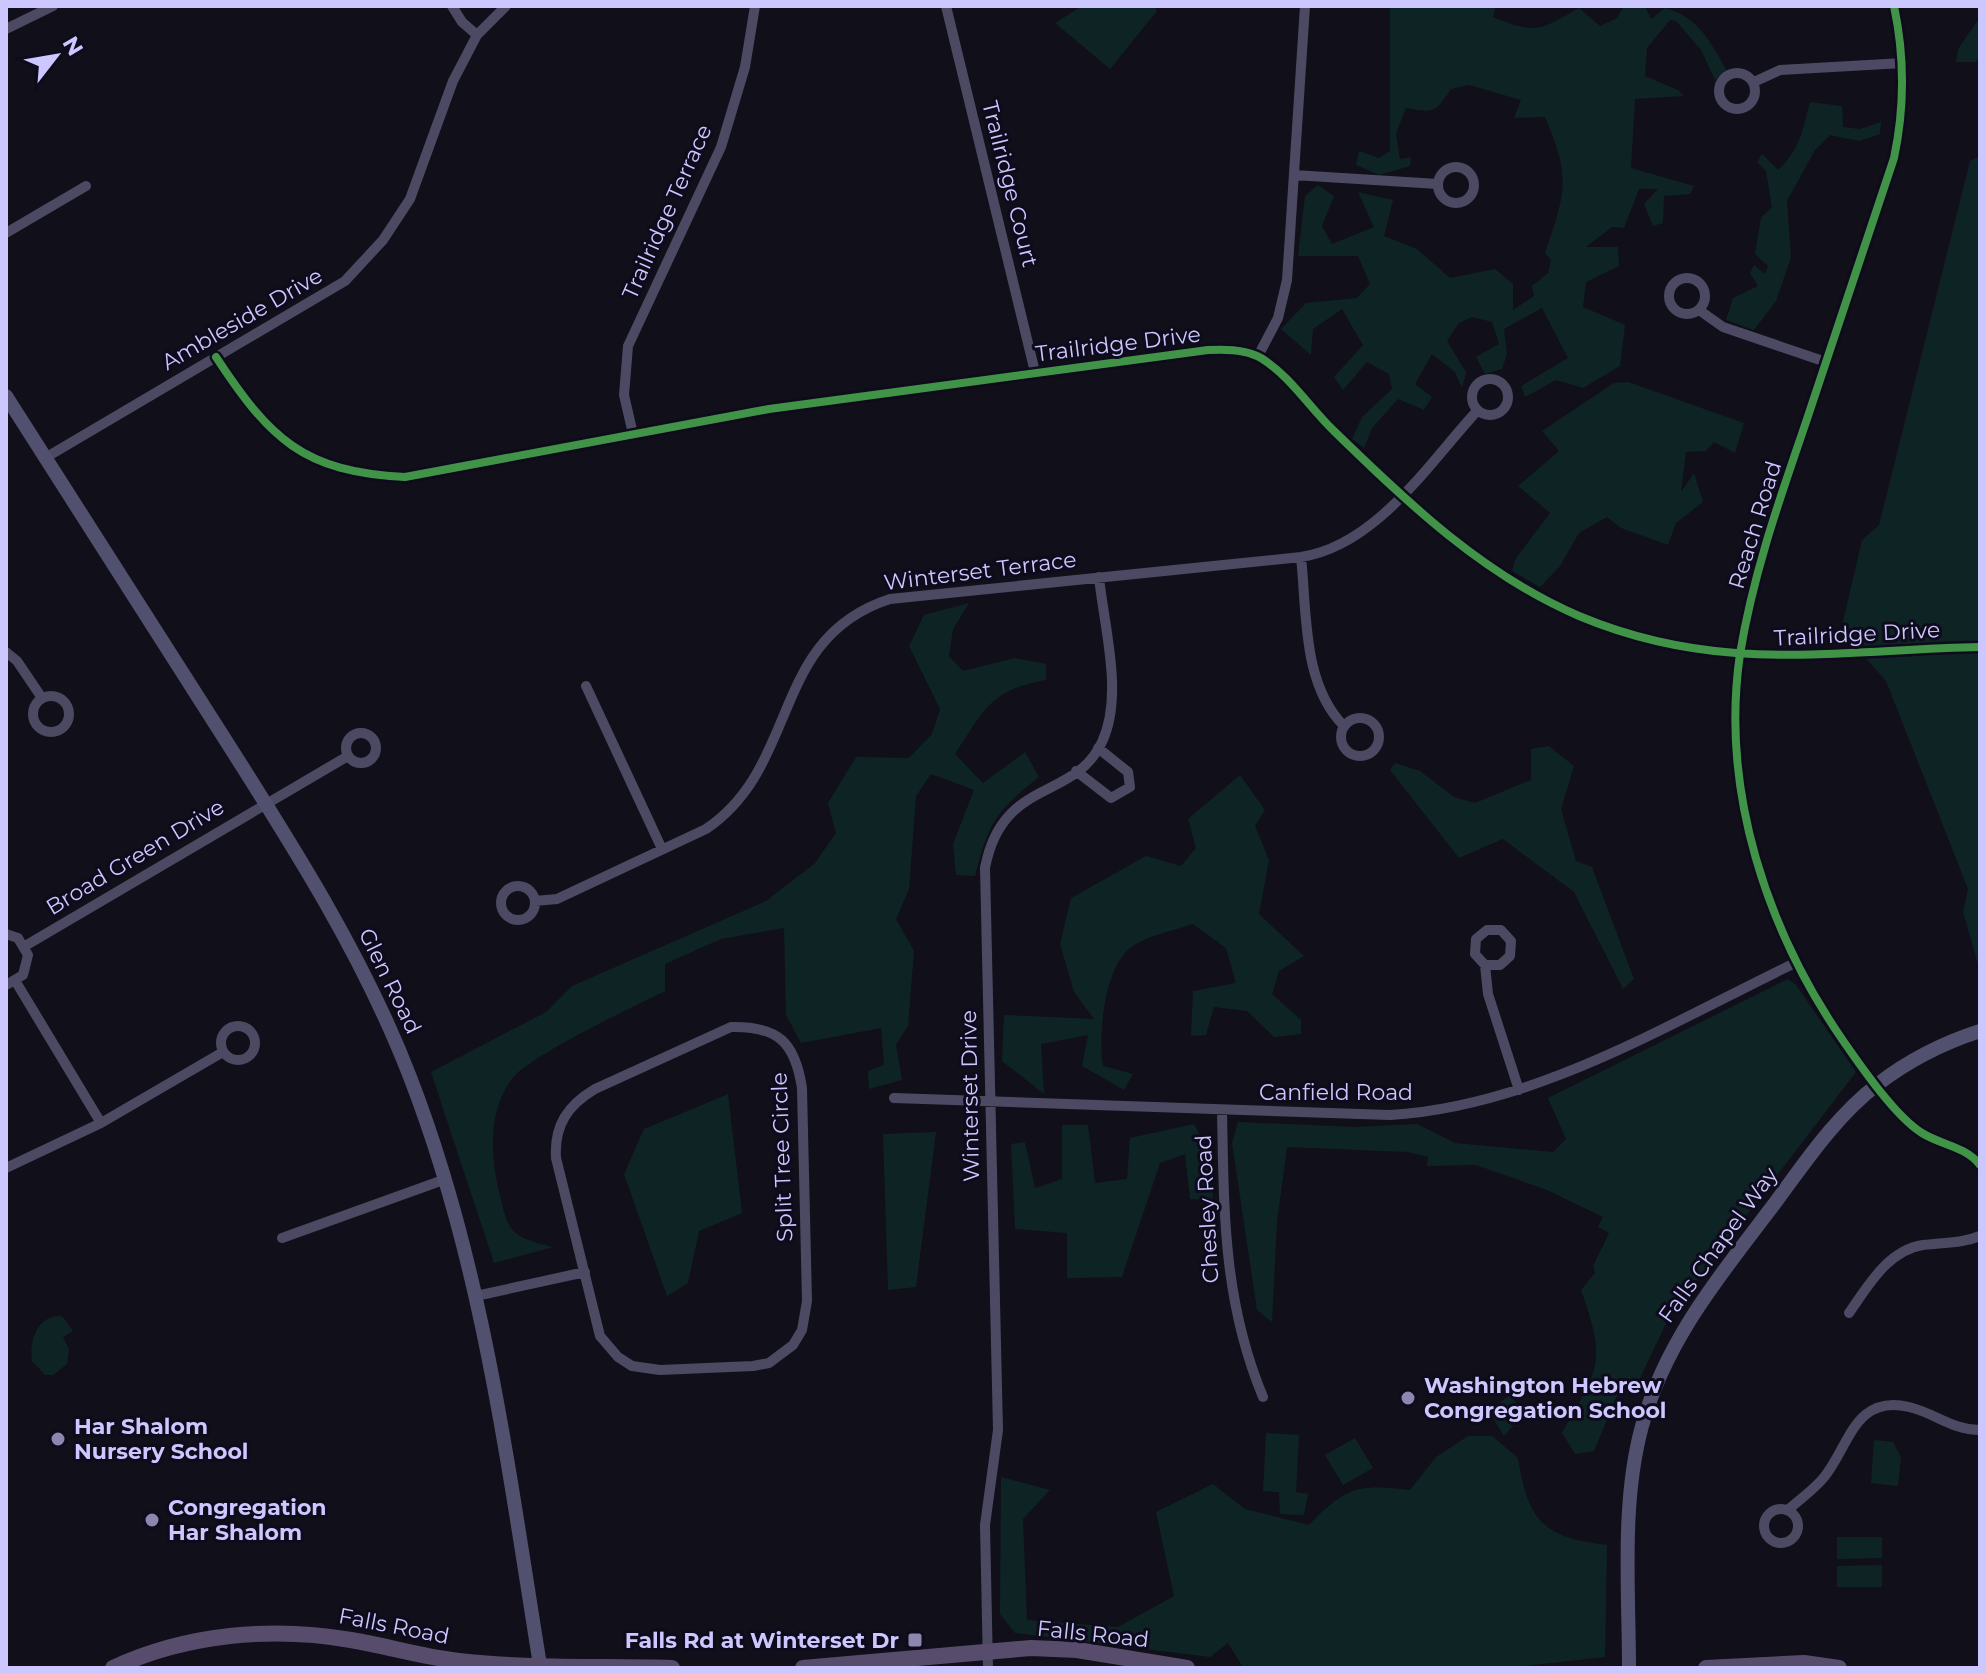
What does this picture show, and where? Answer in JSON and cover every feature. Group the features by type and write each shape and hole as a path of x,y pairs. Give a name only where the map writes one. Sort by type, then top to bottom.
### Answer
{"main road":[{"name":"Glen Road","path":"6,396 266,803 365,974 409,1074 446,1179 476,1296 540,1665"},
{"name":"Falls Chapel Way","path":"1629,1668 1632,1484 1642,1427 1662,1369 1690,1318 1838,1121 1878,1084 1919,1057 1980,1031"},
{"name":"Falls Road","path":"113,1668 162,1648 208,1639 283,1633 352,1640 461,1661 672,1668"},
{"name":"Falls Road","path":"803,1668 987,1660 1077,1650 1187,1668"},
{"path":"1706,1668 1804,1663 1839,1668"}],"street":[{"path":"6,29 53,6"},
{"path":"452,6 462,22 477,35"},
{"name":"Ambleside Drive","path":"45,458 345,281 383,240 410,199 453,81 477,35 506,6"},
{"name":"Trailridge Terrace","path":"633,434 624,395 628,346 721,147 745,67 755,6"},
{"name":"Trailridge Court","path":"946,6 1035,372"},
{"path":"1258,356 1283,301 1305,6"},
{"name":"Reach Road","path":"1894,6 1903,63 1903,104 1894,158 1765,541 1740,656 1738,734 1744,802 1768,898 1795,963 1845,1044 1923,1134 1961,1149 1980,1165"},
{"path":"1754,82 1780,70 1903,63"},
{"path":"1294,175 1438,184"},
{"path":"6,233 86,186"},
{"path":"1699,310 1723,327 1826,362"},
{"name":"Trailridge Drive","path":"216,357 252,411 283,440 325,465 364,475 405,477 769,409 1208,350 1258,356 1401,494 1470,553 1555,605 1643,638 1740,656 1815,657 1980,647"},
{"name":"Winterset Terrace","path":"535,901 557,899 706,829 742,800 761,768 811,656 835,626 864,607 890,599 1301,557 1352,540 1401,494 1477,411"},
{"path":"1301,557 1312,658 1323,699 1344,726"},
{"name":"Winterset Drive","path":"987,1660 985,1525 998,1430 985,881 988,854 1001,824 1017,806 1076,771 1098,748 1111,703 1099,577"},
{"path":"6,652 17,661 42,698"},
{"path":"586,686 662,849"},
{"path":"1076,771 1111,798 1130,787 1128,772 1098,748"},
{"name":"Broad Green Drive","path":"25,946 348,756"},
{"path":"6,934 25,946 27,967 11,983 101,1123"},
{"name":"Canfield Road","path":"894,1098 1413,1114 1465,1106 1555,1077 1795,963"},
{"path":"1485,965 1488,994 1519,1090"},
{"name":"Split Tree Circle","path":"753,1027 785,1041 798,1060 802,1088 807,1301 802,1330 793,1345 782,1356 753,1366 660,1370 632,1366 618,1357 600,1336 585,1272 556,1158 555,1140 566,1112 595,1089 716,1031 753,1027"},
{"path":"6,1168 101,1123 223,1052"},
{"name":"Chesley Road","path":"1222,1110 1225,1251 1238,1327 1263,1397"},
{"path":"282,1238 446,1179"},
{"path":"1849,1313 1877,1273 1901,1253 1924,1245 1953,1245 1980,1236"},
{"path":"476,1296 585,1272"},
{"path":"1788,1510 1825,1477 1847,1435 1871,1412 1889,1406 1909,1407 1952,1426 1980,1430"}],"green space":[{"path":"1082,6 1155,6 1157,11 1110,69 1055,23"},
{"path":"1390,6 1496,6 1493,17 1529,28 1546,25 1579,8 1600,26 1617,18 1624,6 1645,6 1651,19 1665,8 1695,24 1727,71 1715,80 1701,50 1676,21 1670,20 1647,48 1645,76 1678,90 1684,96 1635,99 1631,168 1694,186 1690,194 1664,196 1663,223 1653,226 1644,204 1658,189 1639,189 1624,228 1612,227 1586,247 1618,247 1619,266 1586,282 1583,307 1625,325 1620,366 1583,388 1556,380 1525,397 1521,386 1568,358 1542,308 1504,329 1507,354 1502,369 1485,374 1476,357 1499,344 1492,322 1472,317 1459,323 1447,341 1466,372 1462,388 1455,372 1432,354 1415,384 1432,397 1424,410 1398,399 1372,428 1364,448 1352,439 1362,417 1392,389 1389,374 1367,362 1343,390 1334,377 1363,345 1342,309 1313,329 1311,355 1281,329 1306,303 1357,298 1370,284 1358,256 1298,256 1305,196 1318,185 1334,196 1322,226 1332,244 1374,227 1358,192 1393,200 1384,236 1417,249 1450,278 1495,269 1513,284 1513,310 1534,296 1532,286 1548,273 1551,260 1545,253 1558,214 1563,185 1559,155 1545,117 1514,118 1521,100 1469,85 1451,89 1437,107 1428,111 1406,108 1396,133 1400,159 1411,157 1410,166 1379,175 1356,165 1359,151 1379,158 1390,151"},
{"path":"1980,17 1980,56 1976,62 1956,62 1958,49"},
{"path":"1810,102 1842,106 1843,127 1860,129 1881,122 1880,134 1859,141 1830,135 1815,150 1787,201 1791,257 1776,301 1754,330 1726,320 1733,298 1758,286 1750,273 1754,265 1765,274 1768,266 1755,254 1761,218 1772,207 1766,171 1757,162 1762,154 1778,170 1800,139"},
{"path":"1980,156 1980,971 1963,912 1968,889 1886,681 1841,630 1862,540 1879,525 1970,161"},
{"path":"1628,382 1744,423 1735,453 1714,442 1706,451 1686,452 1681,492 1694,473 1703,502 1676,523 1668,545 1621,528 1607,517 1579,533 1560,566 1540,587 1512,571 1516,558 1550,513 1518,486 1559,451 1542,431 1614,383"},
{"path":"969,603 953,629 949,656 963,671 1015,658 1046,664 1046,680 1013,689 991,704 955,754 983,783 1025,752 1039,777 1012,800 996,819 975,876 956,875 953,844 974,790 931,774 916,796 909,889 896,919 914,951 908,1026 896,1045 902,1080 869,1089 868,1071 884,1065 881,1028 801,1043 786,1015 784,928 721,939 665,964 665,991 537,1058 511,1080 504,1092 495,1118 493,1145 495,1173 504,1213 518,1235 553,1247 494,1263 431,1072 546,1012 572,986 766,901 815,863 836,833 828,803 856,757 909,758 932,734 940,709 909,646 924,615"},
{"path":"1549,746 1574,766 1561,809 1576,861 1592,867 1634,979 1623,989 1574,892 1503,839 1459,858 1390,770 1395,763 1420,771 1454,797 1475,803 1531,780 1531,749"},
{"path":"1240,775 1265,810 1255,826 1269,860 1259,914 1304,956 1279,971 1272,994 1301,1020 1301,1034 1274,1037 1247,1011 1214,1007 1206,1035 1191,1036 1193,991 1236,983 1226,948 1193,924 1134,945 1116,967 1105,1001 1102,1053 1103,1066 1133,1074 1124,1090 1082,1066 1088,1035 1041,1044 1044,1094 1002,1061 1004,1015 1094,1019 1074,992 1060,944 1071,898 1146,856 1181,866 1196,848 1188,819"},
{"path":"1788,979 1796,985 1856,1072 1670,1315 1634,1391 1617,1396 1594,1451 1575,1454 1562,1433 1584,1393 1595,1364 1594,1334 1581,1290 1595,1273 1593,1266 1609,1233 1598,1227 1603,1217 1547,1190 1476,1165 1427,1166 1428,1157 1408,1152 1287,1147 1277,1222 1272,1322 1257,1310 1232,1143 1238,1122 1356,1127 1417,1124 1455,1143 1553,1152 1566,1139 1548,1098"},
{"path":"728,1094 742,1213 699,1231 688,1283 667,1296 624,1174 644,1129"},
{"path":"1194,1124 1209,1153 1213,1200 1190,1199 1185,1154 1160,1163 1122,1277 1067,1278 1067,1233 1015,1229 1011,1144 1025,1142 1035,1188 1062,1179 1062,1125 1088,1125 1095,1183 1127,1179 1130,1138"},
{"path":"936,1132 916,1287 888,1290 883,1134"},
{"path":"62,1316 73,1331 63,1337 69,1349 67,1364 53,1375 45,1375 32,1361 34,1337 41,1324"},
{"path":"1511,1395 1523,1414 1504,1436 1488,1410"},
{"path":"1266,1433 1299,1435 1296,1492 1308,1494 1304,1515 1280,1514 1279,1492 1263,1491"},
{"path":"1468,1436 1492,1436 1518,1458 1527,1497 1534,1512 1553,1531 1585,1542 1607,1545 1605,1657 1505,1668 1263,1668 1242,1666 1228,1643 1210,1657 1015,1633 1000,1614 1001,1477 1050,1490 1023,1519 1027,1620 1118,1627 1174,1596 1156,1512 1213,1484 1245,1509 1309,1525 1333,1503 1354,1491 1365,1488 1410,1490 1436,1457"},
{"path":"1355,1438 1373,1468 1343,1485 1325,1455"},
{"path":"1874,1440 1893,1442 1901,1457 1898,1486 1871,1483"},
{"path":"1837,1537 1882,1537 1882,1558 1837,1559"},
{"path":"1882,1565 1882,1587 1837,1587 1837,1566"}],"cycle path":[{"path":"1894,6 1902,82 1894,158 1760,565 1740,654 1736,705 1737,756 1744,807 1772,906 1792,954 1817,999 1860,1065 1901,1116 1922,1133 1960,1150 1980,1165"},
{"path":"216,357 254,410 292,446 340,468 405,477 769,409 1208,350 1242,351 1261,358 1281,373 1362,458 1448,535 1511,580 1579,616 1631,634 1730,653 1827,654 1980,647"}],"place":[{"name":"Washington Hebrew Congregation School","path":"1408,1398"},
{"name":"Har Shalom Nursery School","path":"58,1439"},
{"name":"Congregation Har Shalom","path":"152,1520"},
{"name":"Falls Rd at Winterset Dr","path":"915,1640"}]}
